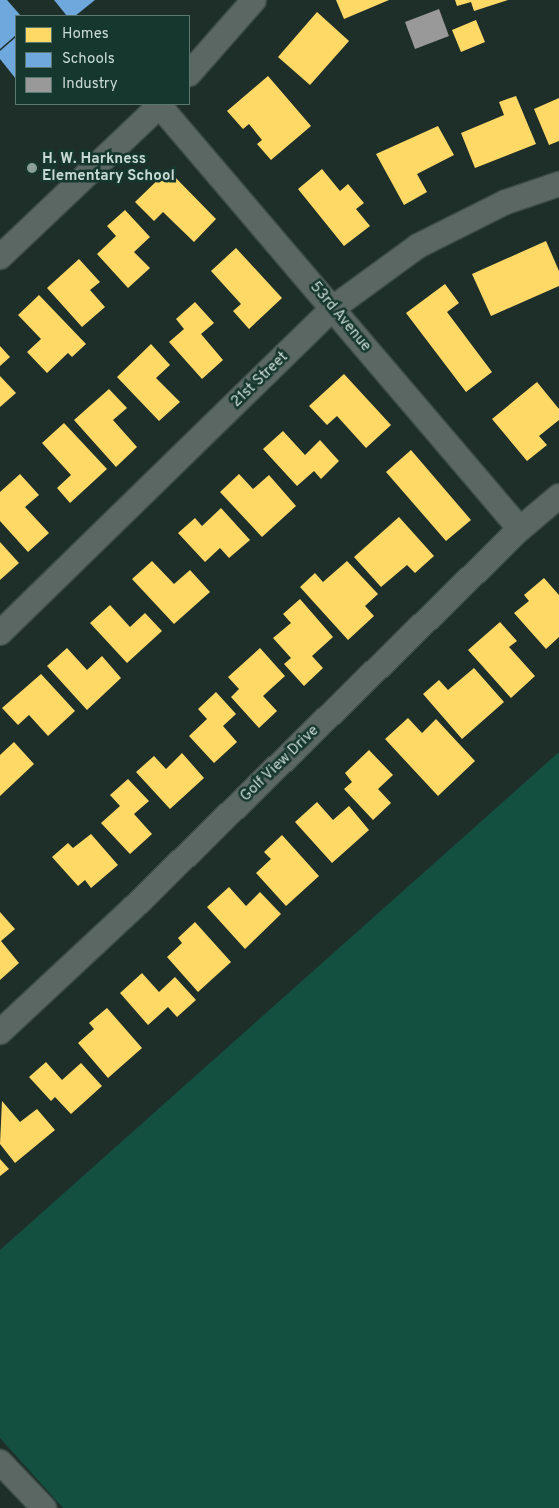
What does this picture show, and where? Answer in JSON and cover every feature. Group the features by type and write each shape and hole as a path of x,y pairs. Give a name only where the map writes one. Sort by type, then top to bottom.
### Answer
{"street":[{"path":"190,73 254,0"},
{"path":"0,257 159,105"},
{"name":"53rd Avenue","path":"161,105 520,529"},
{"name":"21st Street","path":"0,633 333,308 418,246 506,202 559,184"},
{"name":"Golf View Drive","path":"0,1032 134,907 520,529 559,496"},
{"path":"0,1462 44,1508"}],"green space":[{"path":"559,752 559,1508 63,1508 0,1438 0,1250"}],"building: Homes":[{"path":"336,0 389,0 344,19"},
{"path":"455,0 508,0 474,11 471,2 457,6"},
{"path":"317,12 349,41 310,85 278,57"},
{"path":"476,20 485,42 461,52 452,30"},
{"path":"268,76 311,126 271,160 257,144 262,140 249,124 243,129 227,111"},
{"path":"516,96 536,144 475,168 461,133 504,115 499,102"},
{"path":"559,98 559,141 549,145 534,109"},
{"path":"438,126 454,155 417,174 427,192 404,205 376,154"},
{"path":"322,169 340,191 348,184 364,203 356,209 370,226 344,246 298,189"},
{"path":"168,170 216,219 194,242 163,212 154,221 135,202"},
{"path":"125,210 150,237 134,252 150,268 128,288 97,254 116,236 107,226"},
{"path":"546,241 559,271 559,286 491,316 472,274"},
{"path":"236,248 282,298 249,329 233,311 241,304 211,271"},
{"path":"79,259 100,282 90,290 105,307 82,327 47,288"},
{"path":"445,284 459,303 447,312 492,372 466,392 406,313"},
{"path":"39,295 86,344 72,357 68,353 47,373 27,352 41,339 18,315"},
{"path":"195,302 214,323 201,334 223,360 202,379 169,342 184,329 176,319"},
{"path":"151,344 170,365 156,378 180,402 159,421 117,377"},
{"path":"0,346 10,357 0,366"},
{"path":"344,374 391,425 366,448 337,416 327,425 309,406"},
{"path":"0,376 16,393 0,407"},
{"path":"537,382 559,409 559,420 539,436 547,445 527,461 492,419"},
{"path":"109,389 127,408 113,420 137,447 116,467 74,420"},
{"path":"64,423 107,469 70,503 57,488 71,475 42,443"},
{"path":"283,431 305,455 320,440 339,461 321,479 314,471 297,486 263,449"},
{"path":"411,450 471,520 446,541 386,472"},
{"path":"20,474 39,495 25,507 49,533 28,552 0,521 0,492"},
{"path":"239,474 253,489 269,475 296,506 262,537 220,492"},
{"path":"221,508 250,540 229,558 220,548 205,562 178,533 195,518 202,526"},
{"path":"399,517 434,556 415,573 407,565 381,587 354,557"},
{"path":"0,542 19,563 0,580"},
{"path":"152,561 174,584 190,570 210,592 174,624 132,579"},
{"path":"347,561 378,594 365,606 374,616 348,640 300,587 315,573 323,582"},
{"path":"544,578 559,595 559,637 546,649 514,613 529,601 524,595"},
{"path":"300,599 333,637 312,656 323,668 304,686 284,664 291,658 273,638 291,623 283,614"},
{"path":"110,605 130,627 145,613 162,631 127,663 90,623"},
{"path":"500,622 517,641 509,647 535,676 511,698 468,650"},
{"path":"67,648 87,670 102,656 121,678 87,710 47,666"},
{"path":"260,648 285,676 263,696 277,711 259,728 231,697 239,689 228,677"},
{"path":"474,668 504,702 462,739 423,694 439,680 448,690"},
{"path":"41,674 75,711 48,736 29,715 18,725 2,708"},
{"path":"216,692 236,714 223,726 237,742 214,763 189,736 207,719 198,709"},
{"path":"408,718 422,733 436,719 475,761 438,796 385,739"},
{"path":"14,742 34,764 0,796 0,755"},
{"path":"369,750 393,775 378,789 391,803 373,820 344,789 352,782 345,773"},
{"path":"182,753 204,778 170,809 136,772 154,756 166,769"},
{"path":"128,779 149,801 134,814 152,834 130,854 101,823 120,806 110,795"},
{"path":"317,802 333,820 349,806 369,830 332,863 295,822"},
{"path":"91,834 118,865 91,888 85,880 78,886 52,857 68,843 73,848"},
{"path":"282,835 319,876 286,906 256,873 271,859 264,852"},
{"path":"229,887 246,906 260,892 281,914 245,949 207,907"},
{"path":"0,912 15,929 1,941 19,963 0,980"},
{"path":"195,922 231,962 198,992 167,957 182,943 178,938"},
{"path":"142,973 159,992 175,977 196,1000 177,1017 168,1007 148,1025 120,993"},
{"path":"107,1008 142,1048 108,1078 78,1043 94,1029 89,1023"},
{"path":"46,1062 62,1080 81,1063 102,1086 71,1114 55,1097 51,1101 29,1077"},
{"path":"2,1101 20,1122 37,1109 55,1130 15,1163 0,1144"},
{"path":"0,1159 9,1169 0,1176"}],"building: Schools":[{"path":"0,0 7,0 20,15 15,15 15,36 0,49"},
{"path":"54,0 95,0 76,15 66,15"},
{"path":"15,38 15,78 0,59 0,51"}],"building: Industry":[{"path":"439,9 449,36 415,49 405,22"}],"place":[{"name":"H. W. Harkness Elementary School","path":"32,168"}]}
